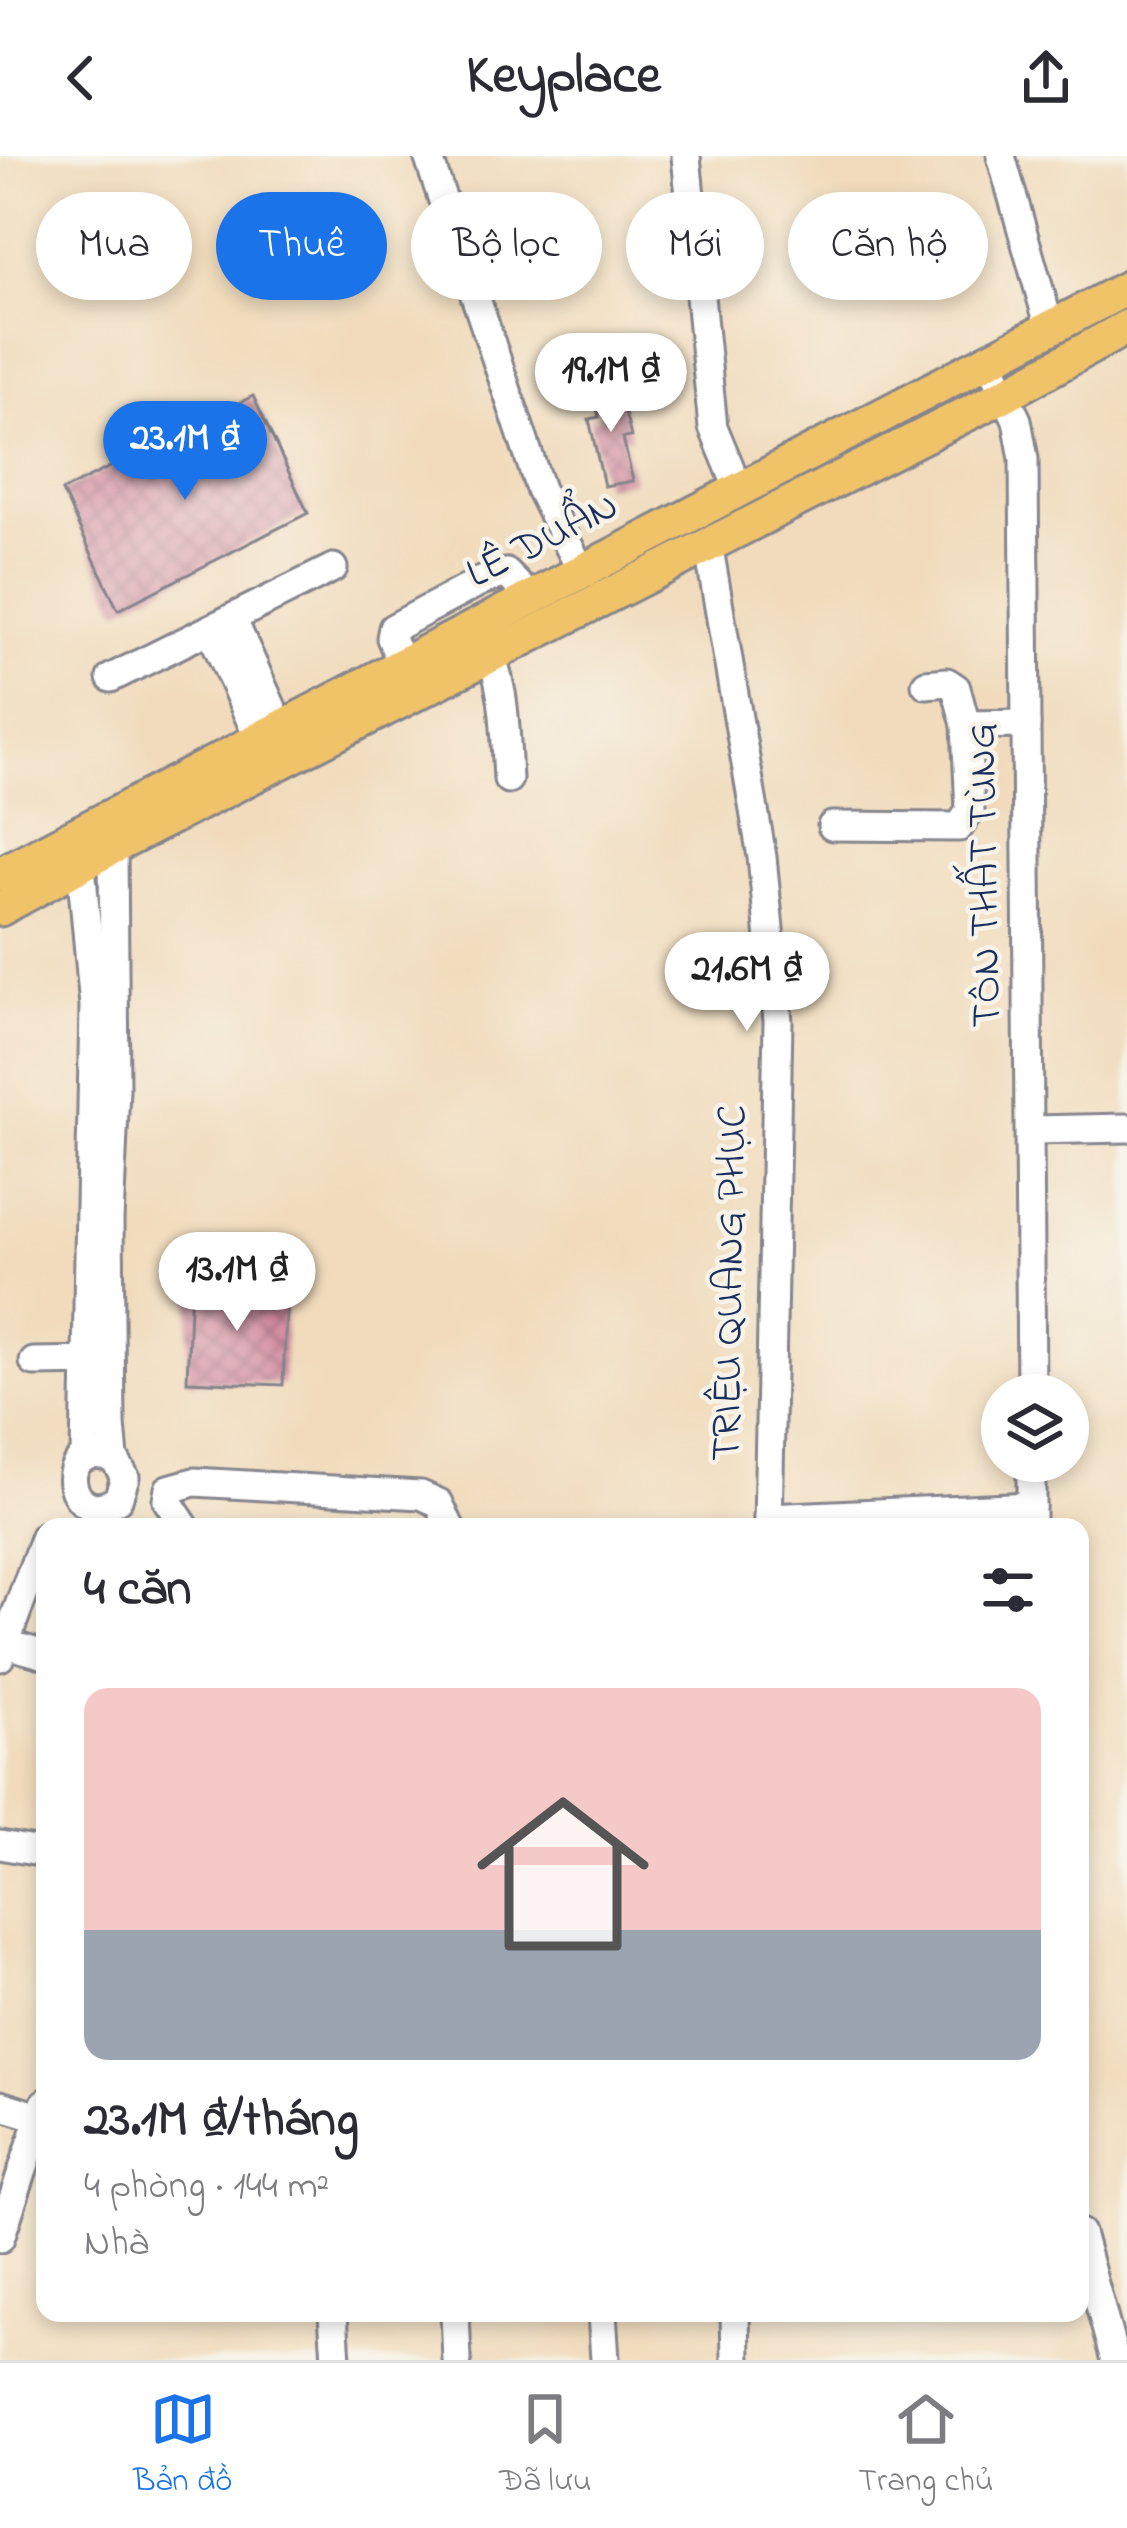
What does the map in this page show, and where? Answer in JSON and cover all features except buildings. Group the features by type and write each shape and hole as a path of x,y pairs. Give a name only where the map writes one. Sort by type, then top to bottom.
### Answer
{"main road":[{"name":"LÊ DUẨN","path":"0,874 402,664 485,641 530,598 1127,288"},
{"name":"LÊ DUẨN","path":"0,909 485,641 708,543 1006,394 1127,327"}],"street":[{"path":"428,156 540,489 582,572"},
{"path":"686,156 713,427 739,490"},
{"path":"1000,156 1050,328"},
{"name":"TÔN THẤT TÙNG","path":"989,361 1023,440 1024,458 1031,1374"},
{"name":"TRIỆU QUANG PHỤC","path":"708,543 762,856 778,1021 768,1518"},
{"path":"111,678 333,568"},
{"path":"402,664 391,638 393,628 482,580 506,573 530,598"},
{"path":"221,623 270,733"},
{"path":"485,641 504,704 508,779"},
{"path":"832,826 959,827 970,811 966,725 956,688 947,682 926,684"},
{"path":"966,725 1026,724"},
{"path":"85,1456 99,1361 104,1006 112,848"},
{"path":"81,866 104,1006"},
{"path":"1032,1130 1127,1128"},
{"path":"34,1362 99,1361"},
{"path":"58,1518 86,1504 109,1505 118,1499 125,1477 114,1458 99,1361"},
{"path":"86,1504 75,1495 71,1480 75,1466 85,1456 100,1453 114,1458"},
{"path":"170,1518 169,1489 194,1482 422,1495 439,1503 446,1518"},
{"path":"956,1518 1031,1516 1031,1482"},
{"path":"36,1559 2,1648 36,1654"},
{"path":"0,1845 36,1851"},
{"path":"0,2086 36,2106"},
{"path":"0,2105 36,2109"},
{"path":"0,2238 36,2133"},
{"path":"1089,2267 1114,2360"},
{"path":"315,2322 317,2360"},
{"path":"334,2322 336,2360"},
{"path":"455,2322 457,2360"},
{"path":"603,2322 605,2360"},
{"path":"736,2322 736,2360"}]}
